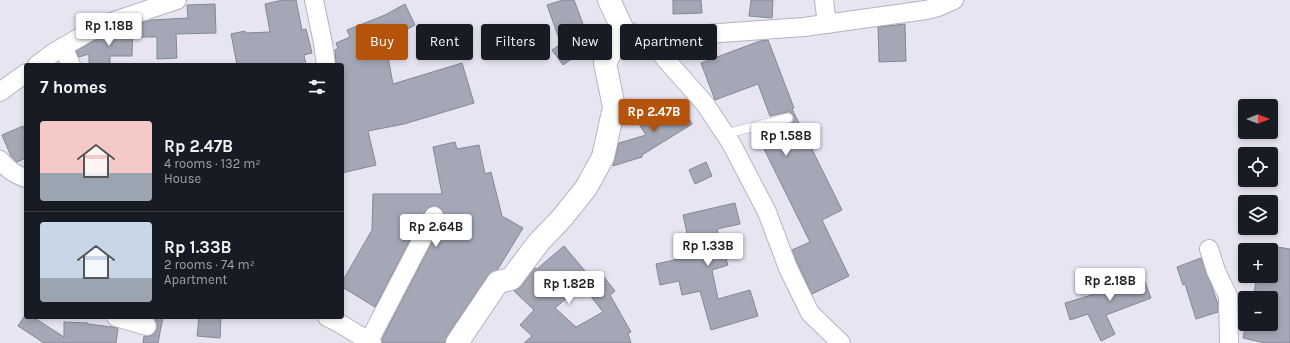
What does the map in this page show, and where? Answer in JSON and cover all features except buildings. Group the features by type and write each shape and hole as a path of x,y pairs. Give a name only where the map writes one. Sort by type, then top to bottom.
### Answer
{"street":[{"path":"40,63 90,30 106,23 177,0"},
{"path":"314,0 326,63"},
{"path":"609,0 620,24"},
{"path":"824,0 827,24"},
{"path":"717,33 827,24 926,10 938,7 954,0"},
{"path":"457,343 498,282 511,279 539,242 562,218 586,188 604,157 614,107 605,63 620,36"},
{"path":"63,47 70,63"},
{"path":"666,60 705,104 731,143 767,212 788,268 810,313 841,343"},
{"path":"0,92 24,74"},
{"path":"0,160 6,168 18,176 24,178"},
{"path":"331,319 371,342 434,216"},
{"path":"1210,249 1216,271 1228,296 1229,343"},
{"path":"123,319 147,326"}],"lane":[{"path":"725,134 788,118"}]}
